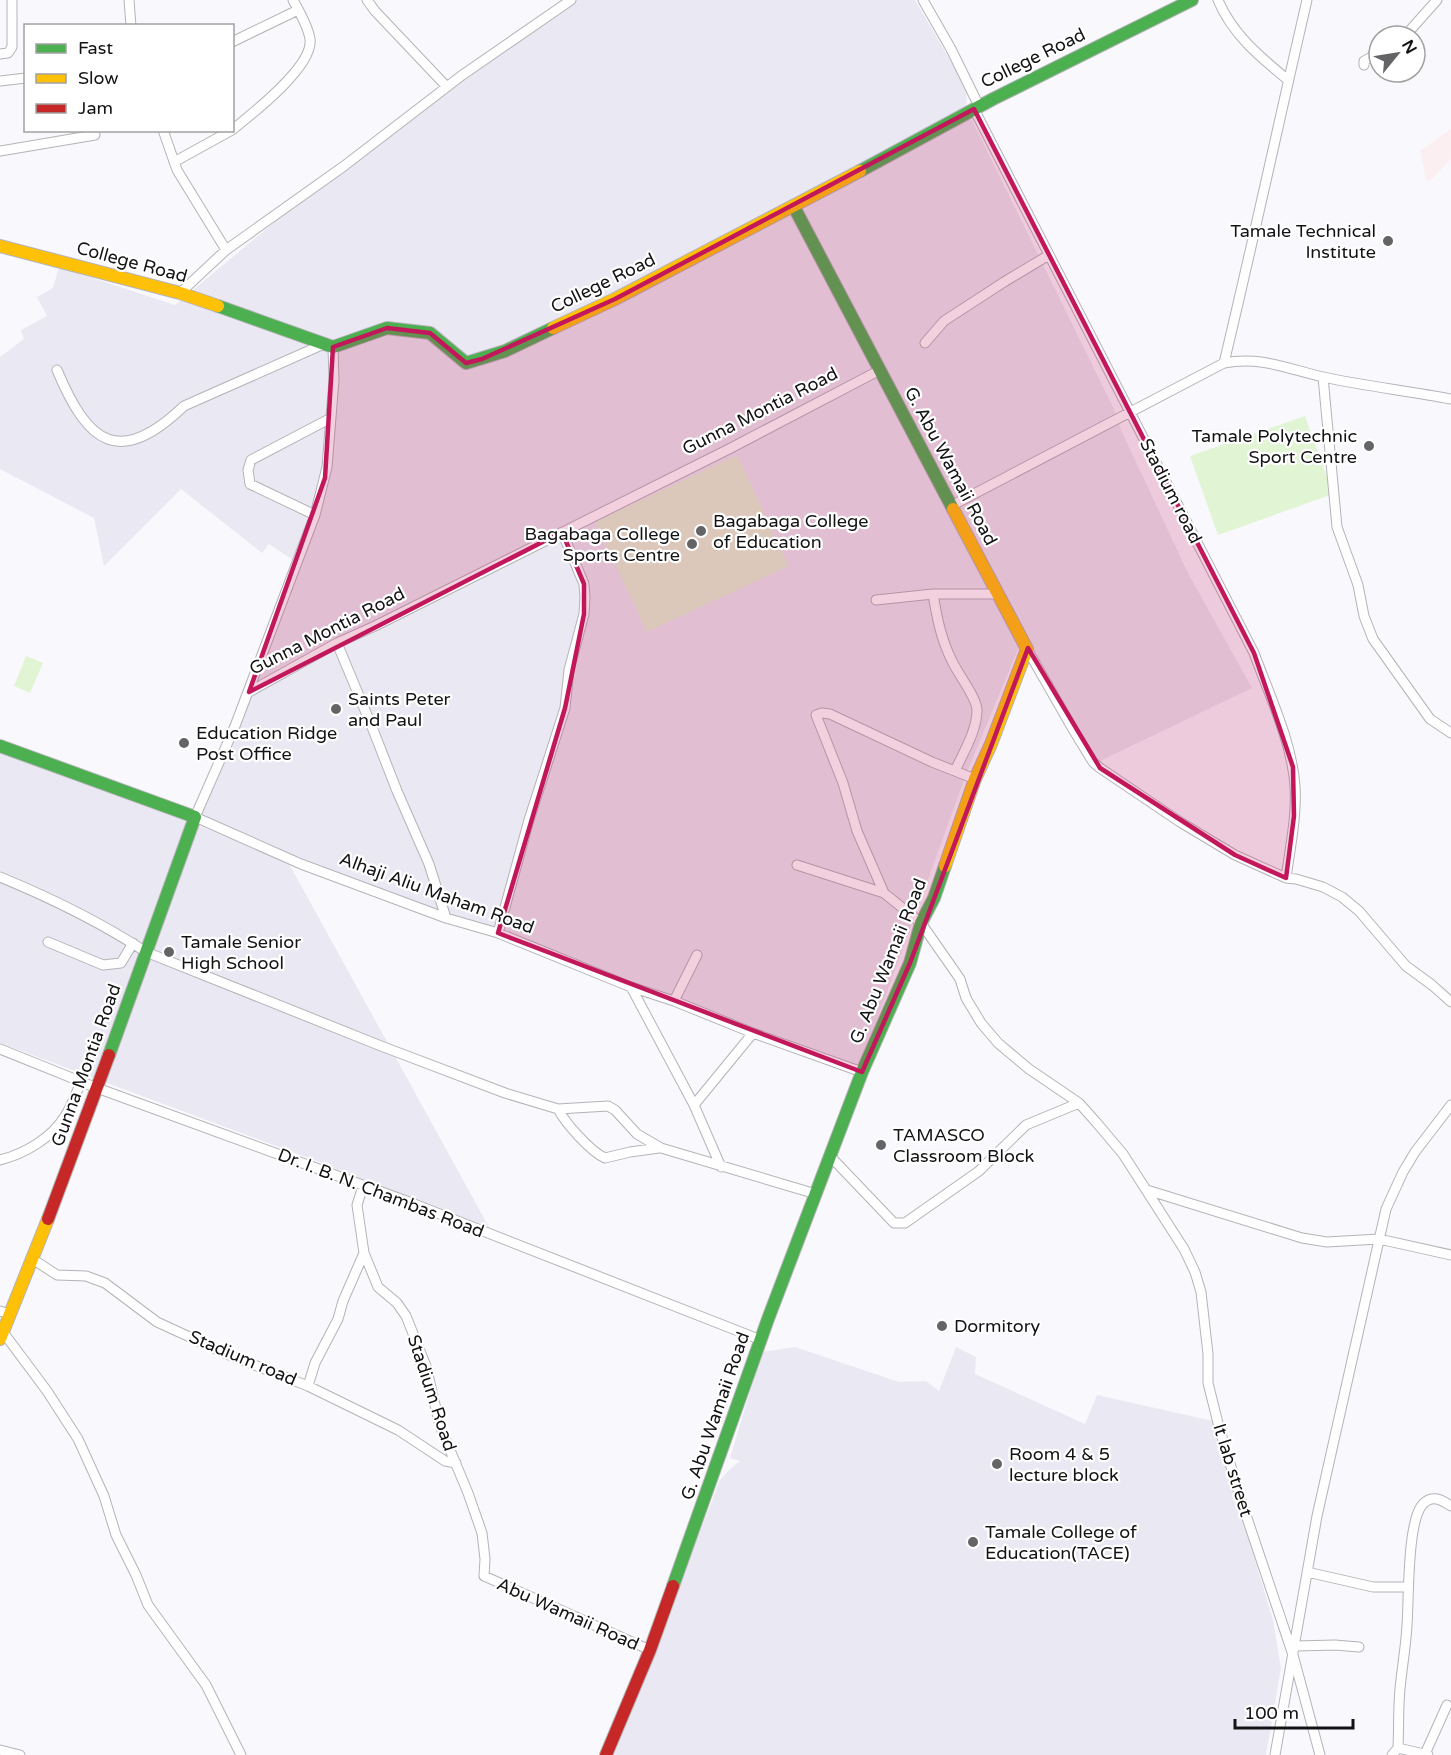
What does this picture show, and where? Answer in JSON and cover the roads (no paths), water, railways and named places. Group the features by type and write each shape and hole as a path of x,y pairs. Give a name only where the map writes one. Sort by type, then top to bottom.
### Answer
{"street":[{"path":"0,54 8,52 12,47 12,0"},
{"path":"129,0 131,24"},
{"path":"234,128 283,87 299,67 310,41 293,0"},
{"path":"367,0 447,87"},
{"path":"553,0 555,11"},
{"path":"180,293 226,250 344,166 447,87 571,0"},
{"name":"Stadium road","path":"923,0 1049,255 1254,654 1278,718 1293,767 1296,788 1286,878"},
{"name":"College Road","path":"0,246 180,293 329,346 387,328 430,333 466,363 482,359 615,299 794,207 976,107 1192,0"},
{"path":"1218,0 1232,25 1251,50 1288,80"},
{"path":"1224,363 1307,0"},
{"path":"1416,24 1437,0"},
{"path":"234,41 298,10"},
{"path":"1364,65 1364,61 1367,59"},
{"path":"0,81 24,78"},
{"path":"164,132 174,162 189,192 226,250"},
{"path":"174,162 228,132"},
{"path":"0,151 95,135"},
{"name":"G. Abu Wamaii Road","path":"606,1755 650,1650 761,1340 830,1156 862,1072 910,963 921,923 934,898 975,779 991,744 1027,649 794,207"},
{"path":"925,343 944,321 1049,255"},
{"path":"57,370 73,403 95,432 105,439 118,442 147,434 169,421 184,406 329,346 331,418 325,478 315,515 249,692"},
{"path":"951,506 1224,363 1241,360 1265,362 1323,377 1451,399"},
{"name":"Gunna Montia Road","path":"1,1336 5,1313 68,1169 195,817 249,692 337,643 562,532 880,370"},
{"path":"1323,377 1337,527 1358,585 1364,616 1373,639 1430,719 1440,728 1451,733"},
{"path":"315,515 250,484 248,470 251,460 331,418"},
{"path":"498,933 565,708 569,670 584,614 584,584 562,532"},
{"path":"933,594 941,637 976,704 976,718 971,734 954,771"},
{"path":"876,600 933,594 999,594"},
{"path":"337,643 364,705 396,791 429,864 446,918"},
{"path":"1027,649 1093,762 1100,768 1180,822 1235,855 1286,878 1323,887 1342,897 1359,911 1406,966 1451,1002"},
{"path":"884,893 857,831 839,773 816,715 830,714 975,779"},
{"name":"Alhaji Aliu Maham Road","path":"0,746 195,817 302,864 446,918 498,933 631,987 862,1072"},
{"path":"797,866 884,893"},
{"path":"0,877 73,910 121,935 146,952 381,1046 505,1093 558,1109 608,1106 615,1110 637,1134 661,1148 816,1194"},
{"name":"It lab street","path":"884,893 921,923 960,979 971,1006 992,1037 1029,1069 1078,1103 1123,1154 1184,1249 1201,1292 1208,1354 1208,1383 1242,1503 1294,1651 1320,1755"},
{"path":"48,942 103,965 121,963 133,943"},
{"path":"674,1001 697,955"},
{"path":"631,987 694,1105 721,1167"},
{"path":"694,1105 753,1033"},
{"name":"Dr. I. B. N. Chambas Road","path":"0,1049 81,1082 363,1186 761,1340"},
{"path":"0,1160 24,1151 54,1130 65,1117 81,1082"},
{"path":"830,1156 894,1223 905,1223 979,1171 1026,1125 1078,1103"},
{"path":"1275,1755 1307,1572 1332,1447 1386,1209 1415,1152 1451,1106"},
{"path":"558,1109 565,1122 597,1155 605,1158 661,1148"},
{"name":"Stadium Road","path":"363,1186 357,1204 364,1253 378,1287 397,1303 406,1316 426,1366 440,1426 482,1533 485,1559 483,1572 486,1578"},
{"path":"1147,1190 1302,1238 1327,1242 1379,1239 1451,1255"},
{"path":"308,1386 315,1363 338,1319 343,1301 364,1253"},
{"name":"Stadium road","path":"31,1258 57,1275 86,1276 105,1283 157,1322 229,1355 308,1386 398,1430 445,1461 456,1464"},
{"path":"1,1336 35,1374 78,1439 108,1505 116,1535 148,1605 211,1693 241,1755"},
{"path":"1447,1705 1427,1754 1395,1752 1400,1688 1406,1649 1408,1587 1416,1514 1423,1503 1431,1498 1438,1498 1451,1506"},
{"path":"1307,1572 1373,1587 1408,1587"},
{"name":"Abu Wamaii Road","path":"486,1578 650,1650"},
{"path":"1294,1651 1335,1645 1359,1647"},
{"path":"0,1750 20,1755"}],"place":[{"name":"Tamale Technical Institute","path":"1388,241"},
{"name":"Tamale Polytechnic Sport Centre","path":"1369,446"},
{"name":"Bagabaga College of Education","path":"701,531"},
{"name":"Bagabaga College Sports Centre","path":"692,544"},
{"name":"Saints Peter and Paul","path":"336,709"},
{"name":"Education Ridge Post Office","path":"184,743"},
{"name":"Tamale Senior High School","path":"169,952"},
{"name":"TAMASCO Classroom Block","path":"881,1145"},
{"name":"Dormitory","path":"942,1326"},
{"name":"Room 4 & 5 lecture block","path":"997,1464"},
{"name":"Tamale College of Education(TACE)","path":"973,1542"}]}
